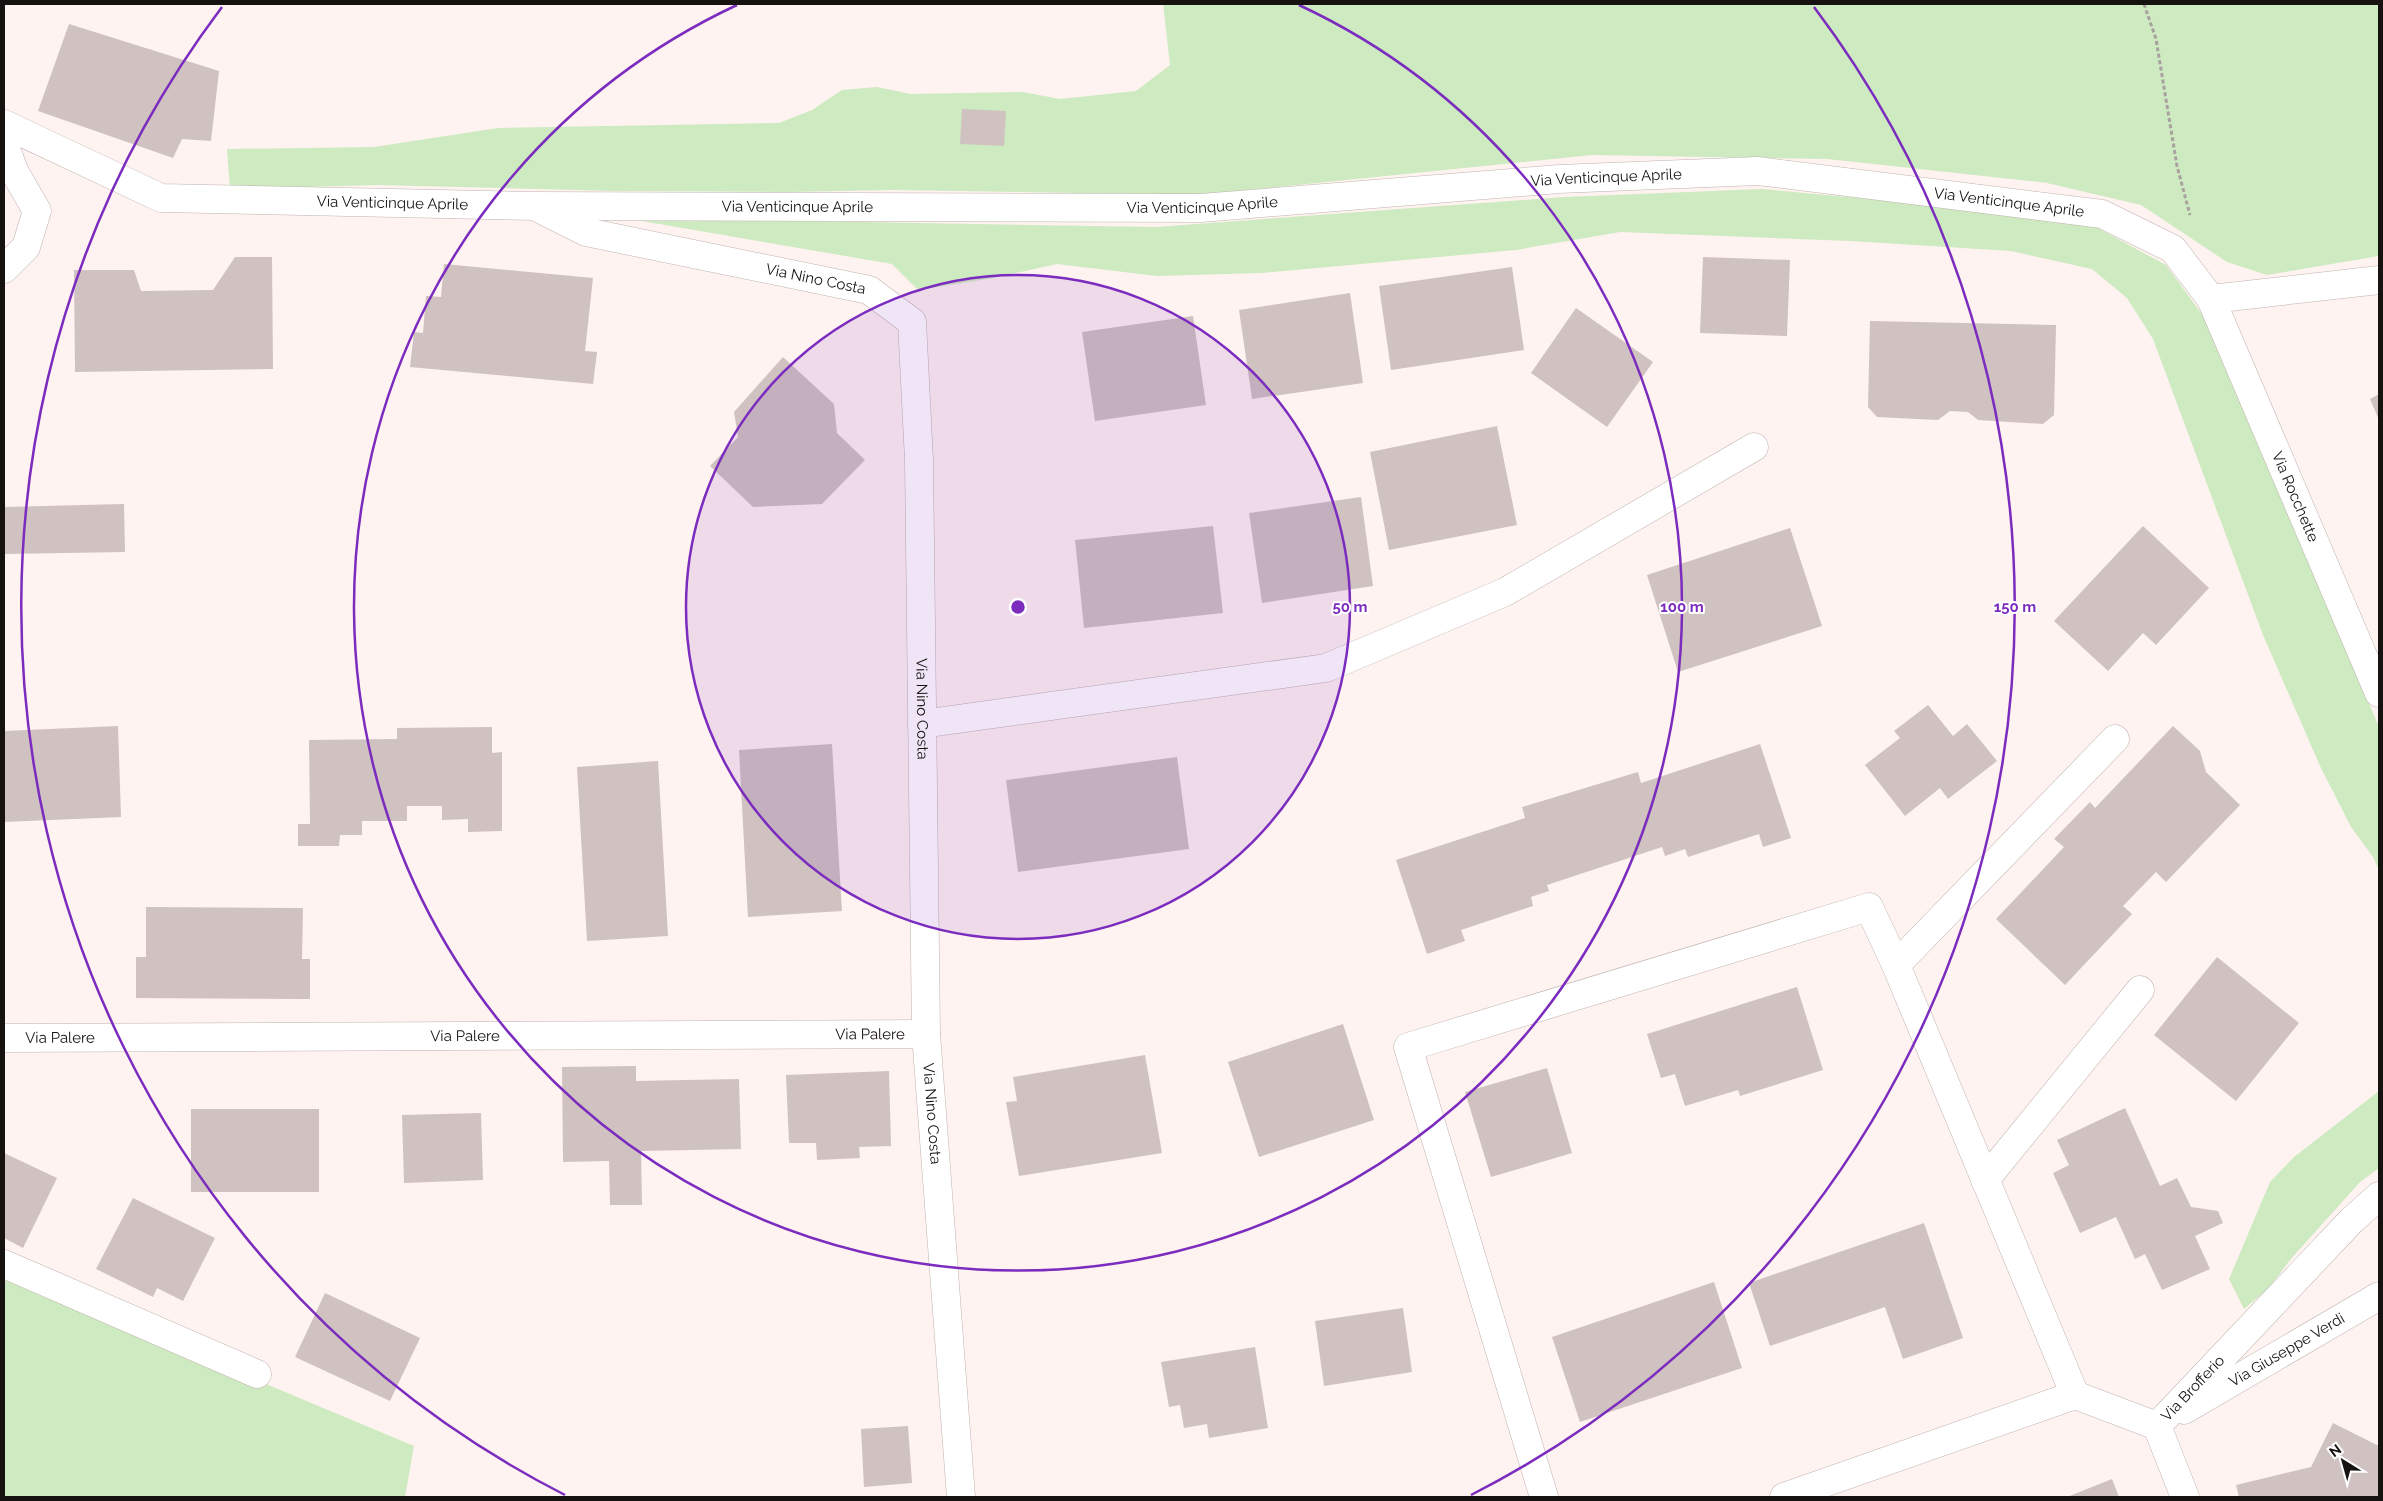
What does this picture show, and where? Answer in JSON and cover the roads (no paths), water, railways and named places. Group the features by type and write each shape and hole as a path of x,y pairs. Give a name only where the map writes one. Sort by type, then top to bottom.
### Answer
{"street":[{"name":"Via Venticinque Aprile","path":"4,124 161,198 533,206 1201,208 1559,179 1758,171 2102,214 2173,249 2211,299"},
{"path":"4,143 14,171 37,211 26,247 4,269"},
{"name":"Via Nino Costa","path":"533,206 586,232 870,290 912,322 919,453 926,1034 961,1497"},
{"path":"2211,299 2379,280"},
{"name":"Via Rocchette","path":"2211,299 2379,693"},
{"path":"922,724 1326,668 1505,592 1754,447"},
{"path":"1896,964 2115,739"},
{"path":"1544,1497 1408,1047 1869,906 1896,964 2075,1396 1784,1497"},
{"path":"1986,1180 2140,990"},
{"name":"Via Palere","path":"4,1038 926,1034"},
{"name":"Via Brofferio","path":"2075,1396 2157,1426 2352,1220 2379,1196"},
{"path":"4,1264 258,1374"},
{"name":"Via Giuseppe Verdi","path":"2157,1426 2379,1296"},
{"path":"2157,1426 2184,1497"}]}
